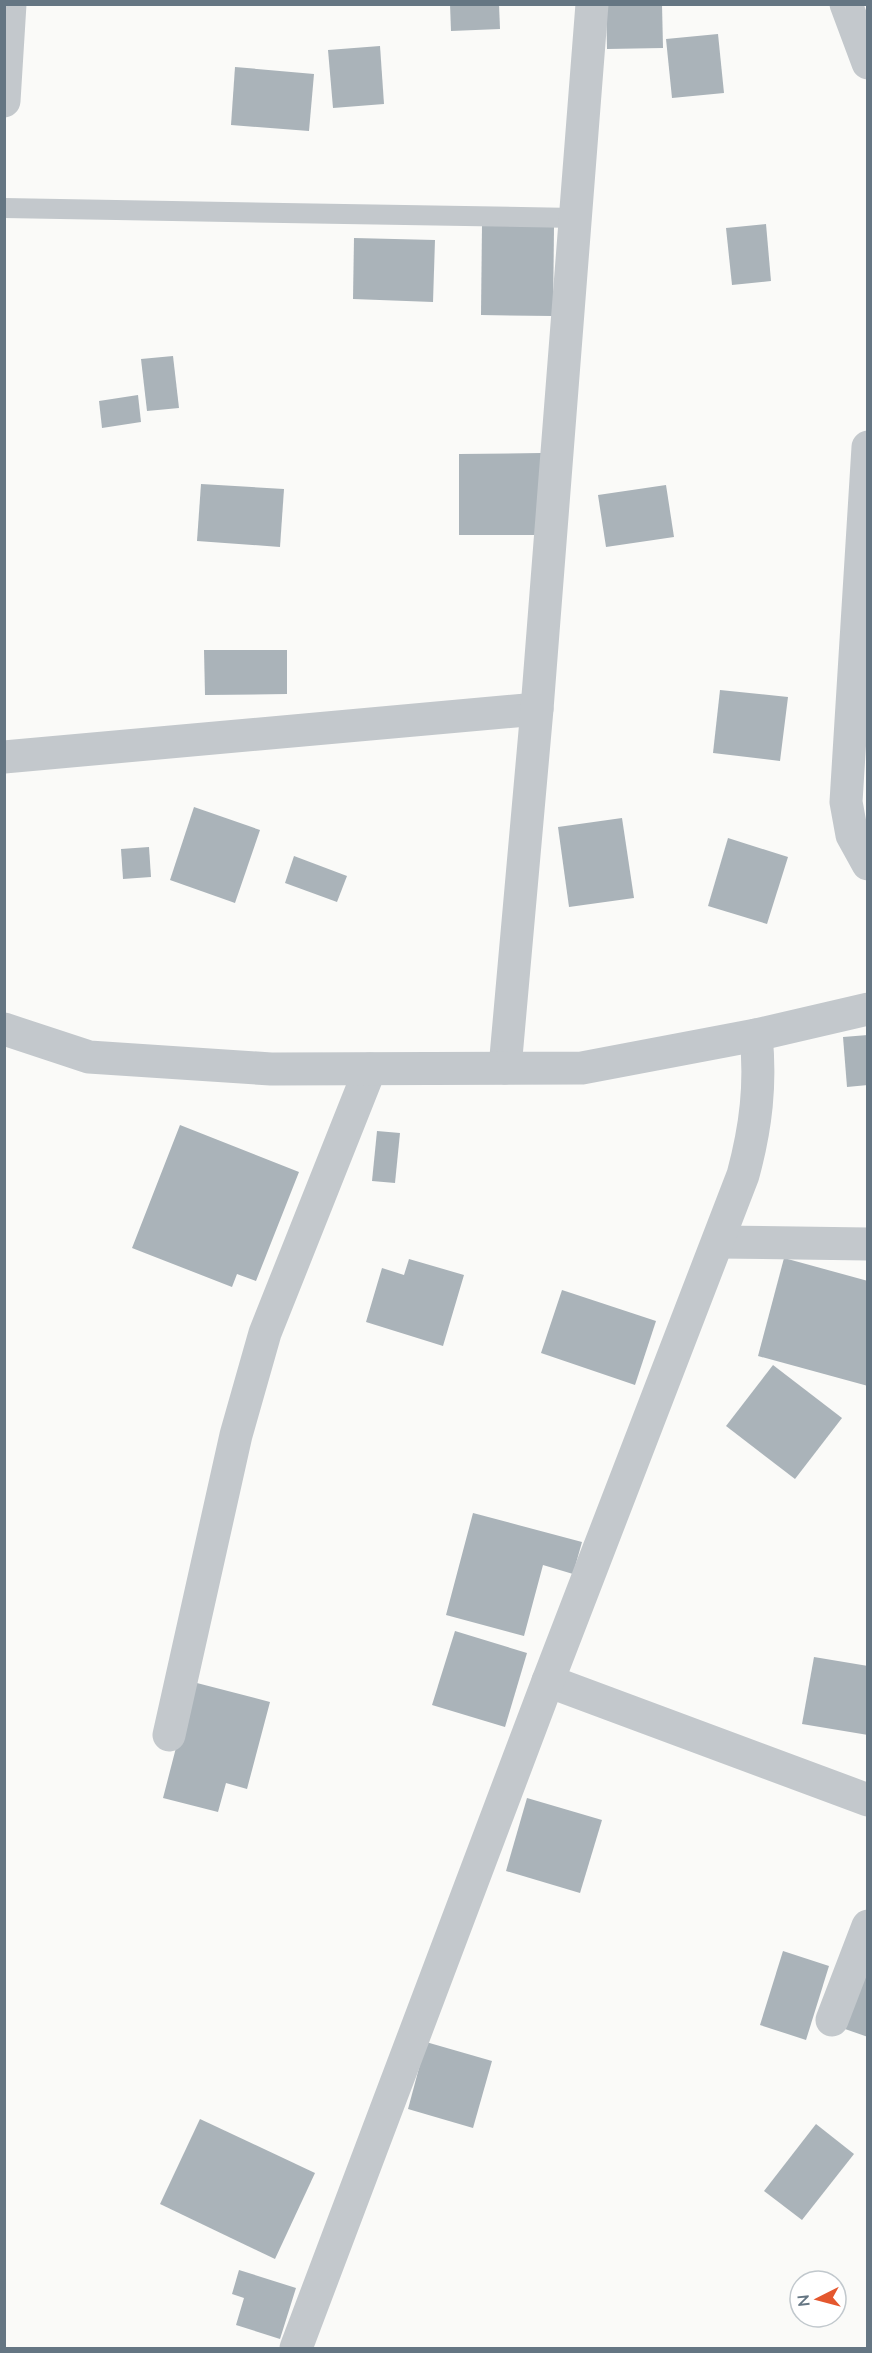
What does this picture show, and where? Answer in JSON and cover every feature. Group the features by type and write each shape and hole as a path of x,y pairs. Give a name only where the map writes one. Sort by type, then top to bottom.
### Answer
{"street":[{"path":"4,101 10,4"},
{"path":"505,1068 537,709 591,4"},
{"path":"846,4 867,63"},
{"path":"867,447 846,802 852,835 867,864"},
{"path":"4,757 537,709"},
{"path":"4,1029 89,1057 271,1069 582,1068 756,1035 867,1009"},
{"path":"296,2349 548,1681 720,1242 754,1135 759,1098 756,1035"},
{"path":"169,1735 236,1435 265,1333 323,1182 370,1069"},
{"path":"720,1242 867,1244"},
{"path":"548,1681 867,1800"},
{"path":"832,2020 867,1926"}],"lane":[{"path":"4,208 575,218"}],"building":[{"path":"450,4 499,4 500,29 451,31"},
{"path":"606,4 662,4 663,48 607,49"},
{"path":"718,34 724,93 672,98 666,39"},
{"path":"380,46 384,104 333,108 328,50"},
{"path":"235,67 314,74 309,131 231,125"},
{"path":"766,224 771,281 732,285 726,228"},
{"path":"482,225 554,227 553,316 481,315"},
{"path":"354,238 435,240 433,302 353,299"},
{"path":"173,356 179,408 147,411 141,359"},
{"path":"138,395 141,422 102,428 99,401"},
{"path":"541,453 542,535 459,535 459,454"},
{"path":"201,484 284,489 280,547 197,541"},
{"path":"666,485 674,537 606,547 598,495"},
{"path":"204,650 287,650 287,694 205,695"},
{"path":"720,690 788,697 780,761 713,753"},
{"path":"194,807 260,830 235,903 170,880"},
{"path":"622,818 634,898 569,907 558,827"},
{"path":"728,838 788,857 767,924 708,906"},
{"path":"149,847 151,877 123,879 121,849"},
{"path":"294,856 347,876 337,902 285,883"},
{"path":"868,1035 868,1085 847,1087 843,1037"},
{"path":"180,1125 299,1172 256,1281 237,1274 232,1287 132,1248"},
{"path":"377,1131 400,1133 395,1183 372,1181"},
{"path":"784,1258 868,1281 868,1386 758,1356"},
{"path":"409,1259 464,1275 443,1346 366,1322 382,1268 404,1275"},
{"path":"562,1290 656,1321 635,1385 541,1353"},
{"path":"773,1365 842,1418 795,1479 726,1426"},
{"path":"473,1513 582,1542 573,1574 543,1565 524,1636 446,1615"},
{"path":"455,1631 527,1653 505,1727 432,1705"},
{"path":"814,1657 868,1666 868,1735 802,1724"},
{"path":"193,1682 270,1702 247,1789 226,1783 218,1812 163,1798"},
{"path":"527,1798 602,1820 580,1893 506,1871"},
{"path":"783,1951 829,1966 806,2040 760,2025"},
{"path":"868,1964 868,2037 845,2029"},
{"path":"426,2042 492,2061 473,2128 408,2109"},
{"path":"200,2119 315,2173 275,2259 160,2204"},
{"path":"816,2124 854,2154 802,2220 764,2191"},
{"path":"239,2270 296,2288 280,2339 236,2325 244,2298 232,2294"}]}
